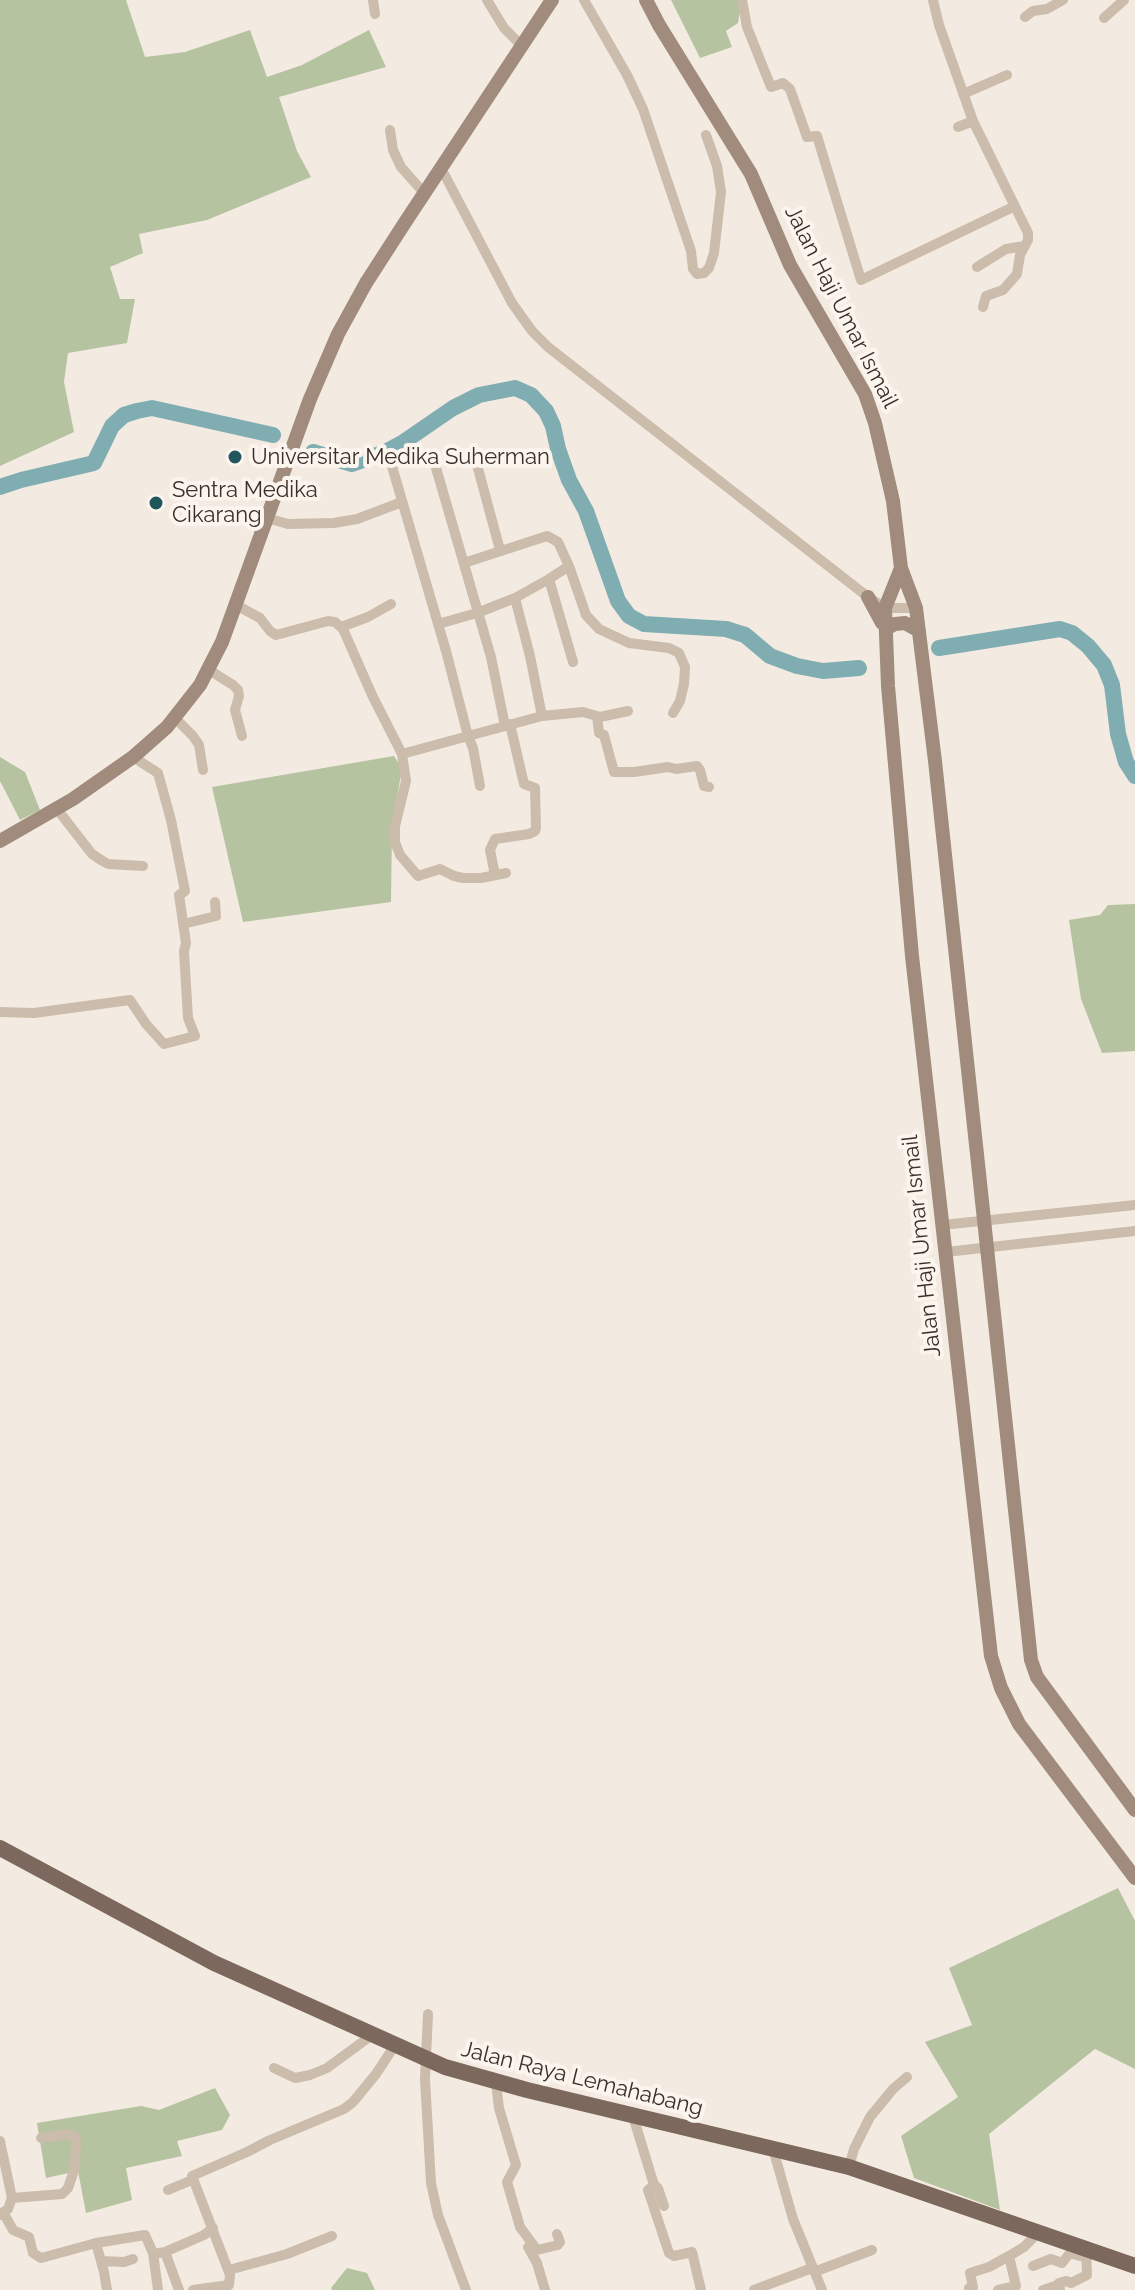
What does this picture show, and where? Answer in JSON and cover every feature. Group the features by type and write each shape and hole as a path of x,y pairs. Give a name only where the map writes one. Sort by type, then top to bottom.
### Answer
{"main road":[{"path":"0,841 91,788 133,757 175,718 209,670 236,605 321,371 352,309 424,193 552,0"},
{"name":"Jalan Haji Umar Ismail","path":"646,0 760,192 790,265 865,394 875,423 887,469 901,568 916,608 920,634 1031,1660 1037,1677 1135,1810"},
{"name":"Jalan Haji Umar Ismail","path":"901,568 885,608 888,686 912,956 991,1656 1001,1688 1019,1724 1135,1878"},
{"path":"868,597 886,634 895,624 905,623 920,634"},
{"name":"Jalan Raya Lemahabang","path":"0,1848 214,1963 426,2059 496,2083 849,2167 1039,2232 1087,2254 1135,2266"}],"street":[{"path":"373,0 375,14"},
{"path":"487,0 504,28 522,46"},
{"path":"584,0 639,101 697,274 709,268 714,253 721,192 717,166 706,135"},
{"path":"742,0 747,27 771,87 783,83 790,89 807,137 817,136 861,280 1015,206"},
{"path":"933,0 973,121 1028,233 1015,278 1003,290 986,296 983,307"},
{"path":"1025,17 1063,0"},
{"path":"1104,18 1124,0"},
{"path":"963,94 1007,75"},
{"path":"958,127 973,121"},
{"path":"390,130 393,150 401,167 424,193"},
{"path":"441,168 512,303 540,339 868,597 885,608 916,608"},
{"path":"977,267 1006,249 1025,246"},
{"path":"236,605 260,618 276,635 328,621 341,627 402,754 406,781 395,834 397,848 404,861 418,876 440,869 463,878 500,874 490,850 493,841 535,831 535,788 524,784 434,461"},
{"path":"476,461 500,550"},
{"path":"391,463 477,762 480,786"},
{"path":"267,518 288,524 334,523 357,519 402,502"},
{"path":"464,563 547,536 558,542 586,615 599,629 629,643 669,648 679,653 685,667 684,684 673,713"},
{"path":"438,624 515,598 569,566"},
{"path":"549,579 573,662"},
{"path":"515,598 542,716"},
{"path":"341,627 391,604"},
{"path":"209,670 238,690 235,710 242,736"},
{"path":"402,754 542,716 573,712 597,716 628,711"},
{"path":"597,716 599,733 604,735 614,772 697,766 704,786 709,787"},
{"path":"175,718 199,745 203,770"},
{"path":"0,1012 34,1013 130,1000 164,1044 195,1036 188,1018 186,941 179,895 185,891 180,862 161,780 156,771 133,757"},
{"path":"57,809 92,854 101,860 108,864 143,866"},
{"path":"183,924 216,916 215,902"},
{"path":"942,1225 1135,1205"},
{"path":"946,1252 1135,1231"},
{"path":"428,2014 426,2088 433,2196 466,2290"},
{"path":"274,2068 295,2078 310,2075 327,2068 372,2035"},
{"path":"193,2290 229,2288 229,2270 192,2180 194,2174 344,2109 376,2074 395,2045"},
{"path":"849,2167 870,2117 907,2077"},
{"path":"496,2083 499,2108 516,2165 507,2182 515,2212 524,2234 536,2249 558,2245 557,2234"},
{"path":"633,2116 654,2185 664,2206"},
{"path":"12,2198 62,2194 68,2188 75,2168 74,2136 67,2134 41,2138"},
{"path":"0,2141 12,2198 8,2209 2,2213 13,2230 29,2237 33,2253 45,2258 96,2243 145,2235 153,2253 158,2290"},
{"path":"773,2149 793,2219 822,2290"},
{"path":"168,2190 192,2180"},
{"path":"654,2185 648,2190 669,2253 674,2256 692,2252 701,2290"},
{"path":"515,2212 519,2235 534,2256 545,2290"},
{"path":"153,2253 165,2252 213,2228"},
{"path":"967,2289 973,2287 970,2273 1009,2256 1039,2232"},
{"path":"229,2270 332,2236"},
{"path":"96,2243 107,2290"},
{"path":"754,2290 872,2250"},
{"path":"165,2252 179,2290"},
{"path":"1033,2266 1051,2259 1062,2263 1070,2253 1087,2254 1085,2277 1043,2290"},
{"path":"998,2290 1017,2288 1009,2256"},
{"path":"102,2261 124,2262 133,2259"},
{"path":"1057,2261 1061,2285"}],"green space":[{"path":"0,0 126,0 145,57 185,52 250,30 267,77 302,65 369,30 386,67 279,97 297,151 311,177 207,220 139,234 143,253 110,267 120,299 135,299 127,343 68,353 64,382 74,432 0,466"},
{"path":"671,0 739,0 738,23 726,31 732,47 700,58"},
{"path":"394,756 402,768 392,828 391,902 243,922 212,787"},
{"path":"0,757 25,772 40,810 20,820 0,781"},
{"path":"1135,904 1135,1051 1102,1053 1081,999 1069,920 1100,915 1108,905"},
{"path":"1118,1888 1135,1921 1135,2069 1095,2049 989,2134 1000,2210 914,2178 901,2136 958,2097 925,2042 972,2025 949,1968"},
{"path":"215,2088 230,2115 222,2130 177,2141 182,2156 126,2168 132,2200 86,2213 78,2171 46,2178 37,2123 141,2106 159,2110"},
{"path":"347,2268 367,2273 375,2290 332,2290"}],"waterway":[{"path":"313,452 352,464 402,443 453,408 479,395 515,388 531,395 546,411 569,480 586,511 618,601 629,616 644,624 726,629 745,635 770,656 797,666 823,671 859,668"},
{"path":"0,487 94,463 112,426 124,415 152,408 273,435"},
{"path":"939,648 1060,629 1072,633 1104,665 1112,685 1118,734 1126,762 1135,776"}],"place":[{"name":"Universitar Medika Suherman","path":"235,457"},
{"name":"Sentra Medika Cikarang","path":"156,503"}]}
